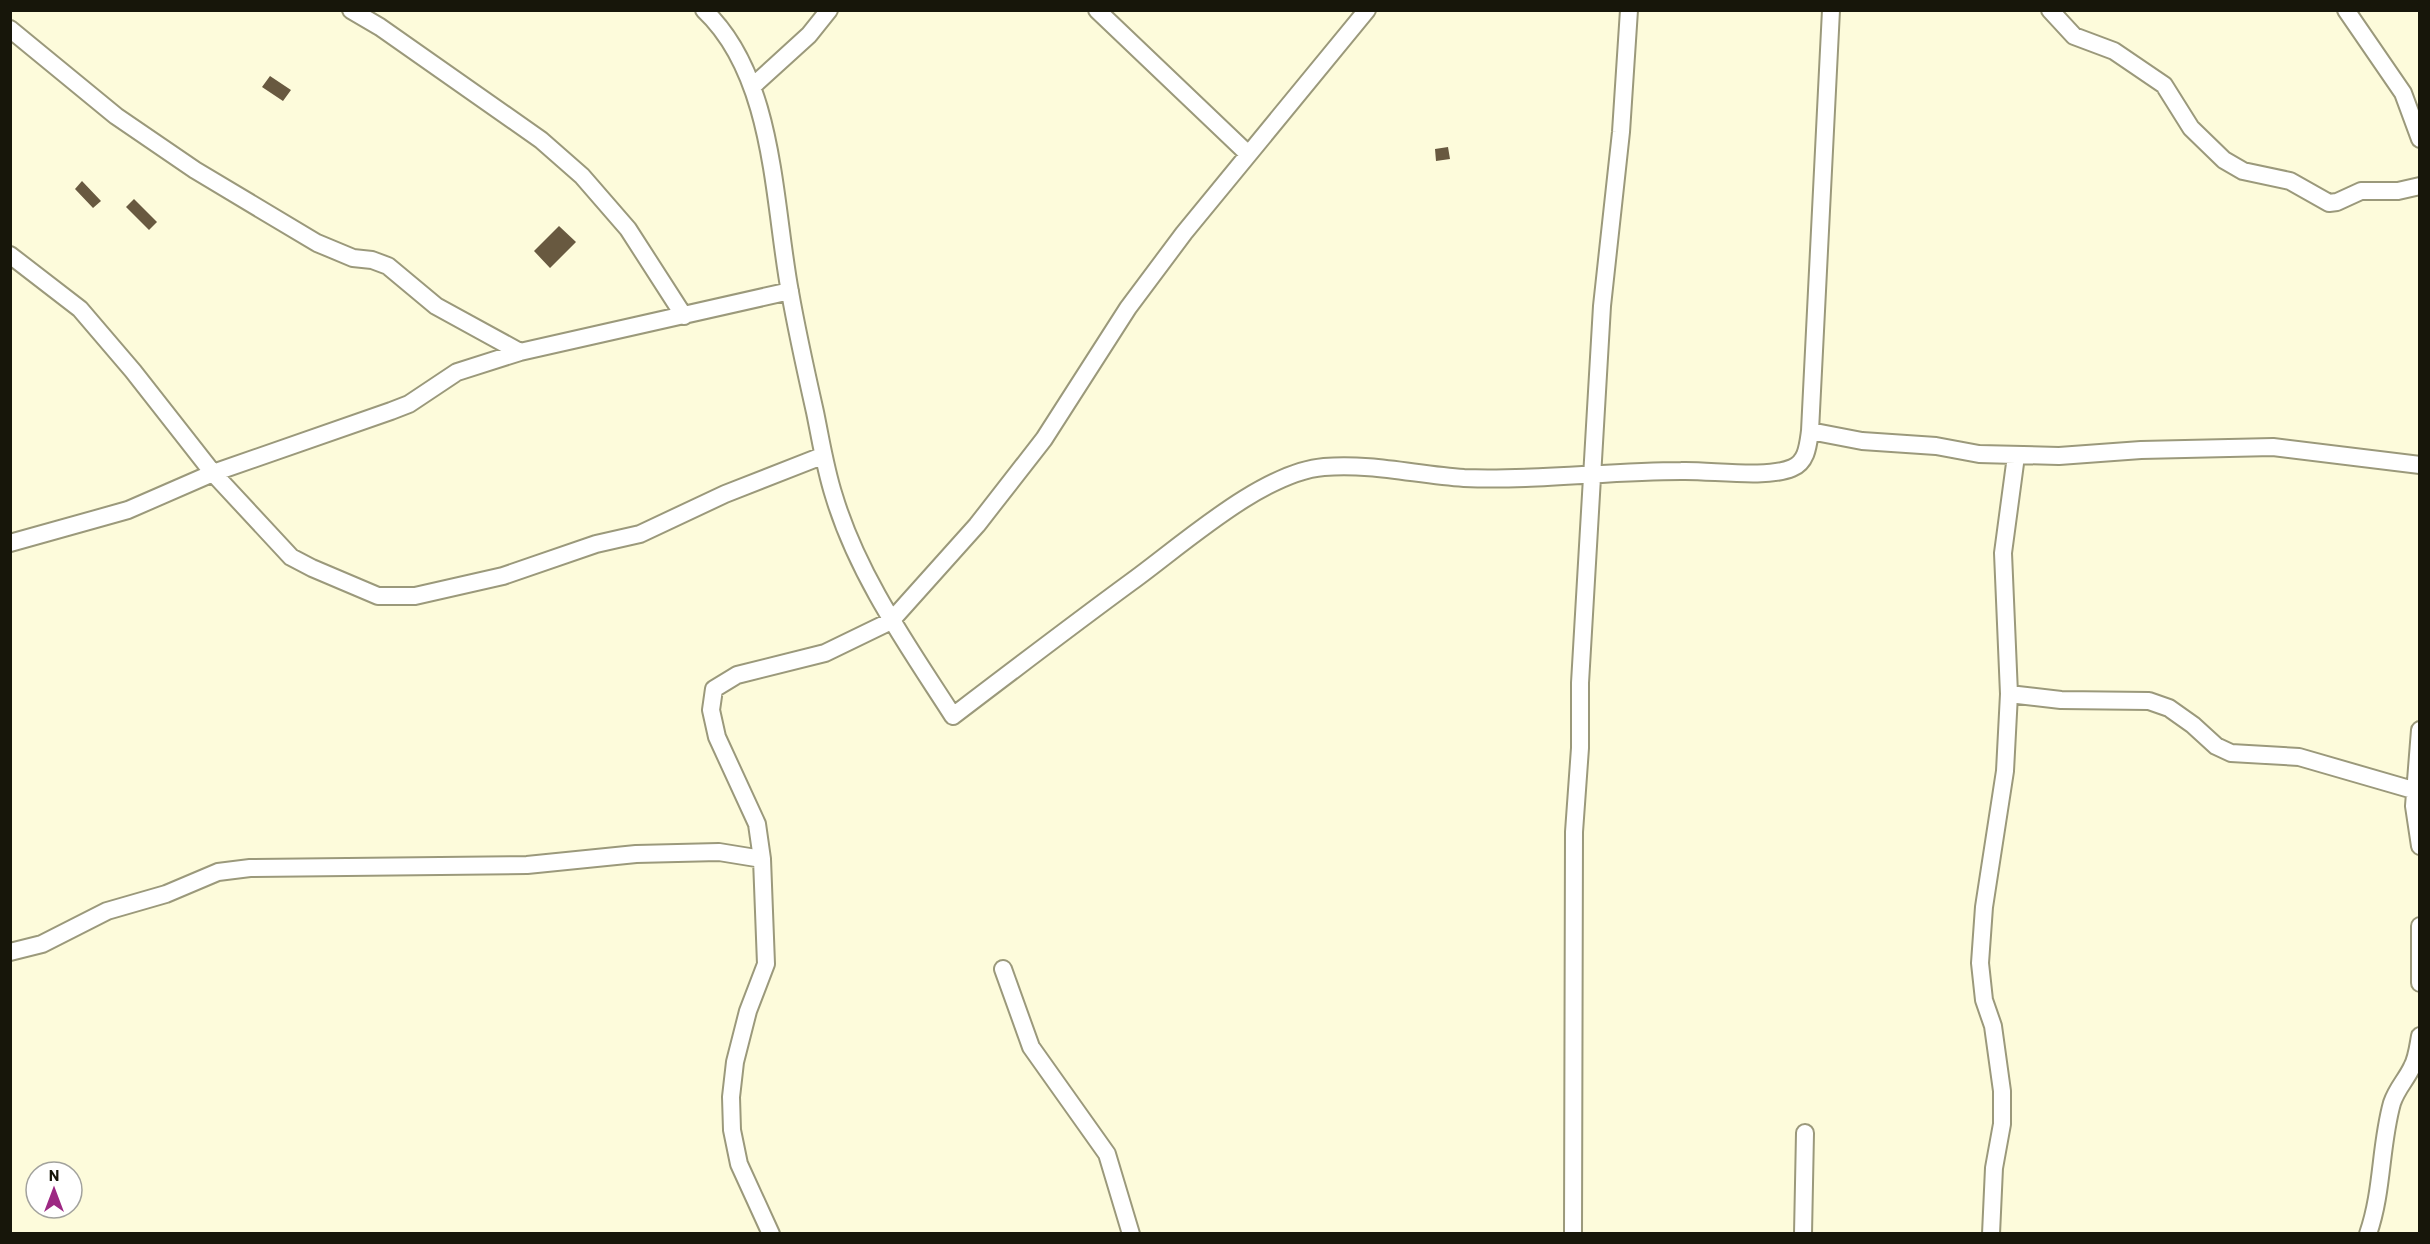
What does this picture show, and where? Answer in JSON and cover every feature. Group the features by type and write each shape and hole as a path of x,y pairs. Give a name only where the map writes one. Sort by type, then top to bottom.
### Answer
{"street":[{"path":"351,10 380,27 541,140 582,176 628,229 684,316"},
{"path":"704,10 721,26 753,86 770,162 789,291 822,456 834,499 857,554 891,621 953,716 1208,524 1257,492 1291,475 1323,467 1393,468 1463,478 1557,478 1592,474 1683,471 1779,471 1793,468 1803,461 1810,431 1831,10"},
{"path":"753,86 809,36 829,10"},
{"path":"1097,10 1247,153"},
{"path":"771,1233 739,1164 732,1130 731,1096 735,1062 748,1011 766,964 762,859 757,824 717,737 711,710 714,689 737,675 825,653 891,621 977,525 1044,439 1128,308 1247,153 1281,116 1367,10"},
{"path":"1573,1233 1574,832 1592,474 1607,246 1621,132 1629,10"},
{"path":"2050,10 2073,36 2114,51 2164,85 2191,128 2224,160 2243,171 2290,181 2329,203 2337,202 2361,191 2398,191 2420,186"},
{"path":"2346,10 2403,93 2420,139"},
{"path":"10,29 116,116 195,170 317,243 353,258 372,260 388,266 435,306 520,352"},
{"path":"10,255 80,309 134,371 213,473 291,556 367,591 389,598 502,576 596,544 640,534 725,494 822,456"},
{"path":"10,543 128,510 213,473 391,411 409,404 457,372 520,352 789,291"},
{"path":"1810,431 1862,441 2016,456 2273,447 2420,465"},
{"path":"1991,1233 2002,1091 1993,1026 1984,1000 1980,963 1984,907 2005,771 2009,694 2002,554 2016,456"},
{"path":"2009,694 2061,700 2148,701 2169,708 2193,725 2216,746 2231,753 2299,757 2417,792"},
{"path":"2420,730 2415,820 2420,846"},
{"path":"10,952 42,944 107,911 166,894 218,872 250,868 527,866 636,854 719,852 762,859"},
{"path":"2420,926 2420,983"},
{"path":"1003,969 1031,1047 1107,1154 1131,1233"},
{"path":"2368,1233 2379,1193 2385,1138 2392,1104 2398,1086 2412,1068 2420,1036"},
{"path":"1803,1233 1805,1133"}],"building":[{"path":"270,76 291,90 283,101 262,87"},
{"path":"1448,147 1450,159 1436,161 1435,149"},
{"path":"82,181 101,201 93,208 75,189"},
{"path":"134,199 157,222 149,230 126,207"},
{"path":"559,226 576,242 550,268 534,251"}]}
